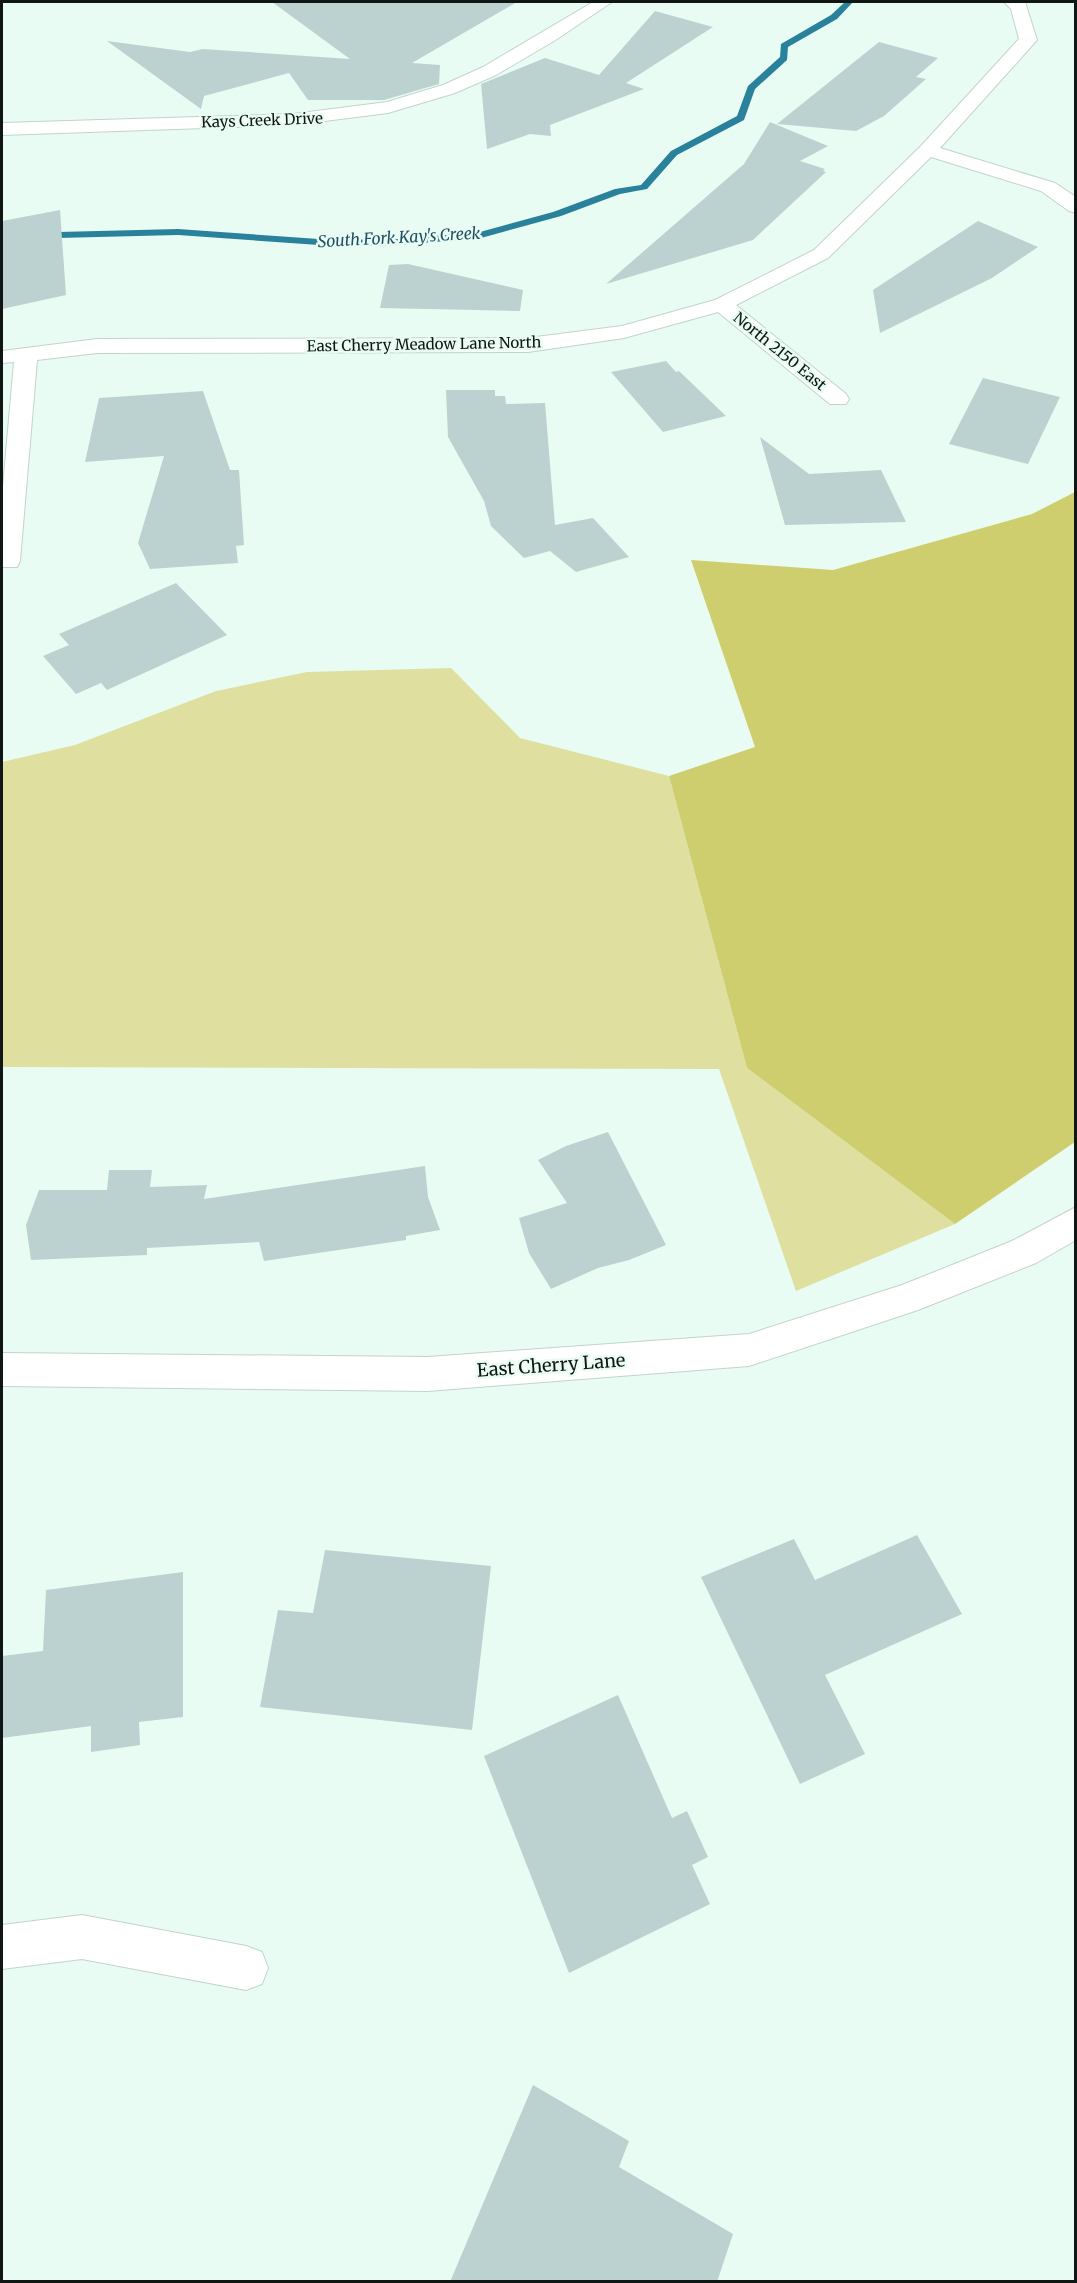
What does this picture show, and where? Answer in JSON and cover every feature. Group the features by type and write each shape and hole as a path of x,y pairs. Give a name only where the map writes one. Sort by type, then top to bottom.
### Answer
{"street":[{"name":"Kays Creek Drive","path":"2,129 67,124 304,121 372,111 448,90 499,67 604,2"},
{"name":"East Cherry Meadow Lane North","path":"2,357 97,346 528,345 624,332 722,304 821,254 928,150 1028,40 1015,4"},
{"path":"928,150 1047,187 1076,207"},
{"name":"North 2150 East","path":"722,304 838,399"},
{"path":"8,561 26,354"},
{"name":"East Cherry Lane","path":"2,1370 428,1374 749,1350 906,1299 1024,1252 1076,1222"},
{"path":"2,1947 82,1937 246,1968"}],"green space":[{"path":"451,668 520,738 669,776 747,1068 955,1224 796,1291 719,1069 2,1067 2,762 75,745 216,691 307,672"}],"shaded area":[{"path":"1075,492 1075,1142 955,1224 747,1068 669,776 755,747 691,560 833,570 1032,514"}],"building":[{"path":"272,2 517,2 412,63 440,65 439,84 384,100 308,100 289,73 204,96 201,109 107,41 190,52 203,49 350,59"},
{"path":"655,11 713,27 626,83 644,89 550,125 551,136 530,134 487,149 481,84 545,58 599,75"},
{"path":"879,42 938,58 916,77 926,79 884,116 856,131 777,124"},
{"path":"770,122 828,146 800,161 825,169 823,171 826,172 753,240 606,284 744,164"},
{"path":"60,210 66,295 2,309 2,221"},
{"path":"978,221 1038,247 992,278 880,333 873,290"},
{"path":"408,264 523,290 520,311 380,308 389,265"},
{"path":"666,361 726,416 663,432 611,372"},
{"path":"983,378 1060,397 1028,464 949,444"},
{"path":"446,390 495,390 495,396 505,396 506,404 545,403 555,525 593,518 629,557 576,572 550,551 524,558 491,526 484,501 448,437"},
{"path":"203,391 230,470 239,470 244,545 236,546 238,563 150,569 138,543 164,456 85,462 99,398"},
{"path":"760,437 809,474 881,470 906,522 785,525"},
{"path":"176,583 227,635 107,690 101,683 76,694 43,656 69,645 59,634"},
{"path":"608,1132 666,1245 629,1260 598,1268 551,1289 529,1253 519,1218 567,1203 538,1160 566,1146"},
{"path":"425,1166 428,1197 440,1230 406,1236 406,1240 264,1261 259,1242 147,1248 147,1255 31,1260 26,1225 39,1190 107,1190 109,1170 152,1170 150,1187 207,1185 204,1199"},
{"path":"917,1535 962,1614 825,1675 865,1754 800,1784 701,1577 794,1539 815,1580"},
{"path":"325,1550 491,1566 472,1730 260,1707 278,1610 313,1613"},
{"path":"183,1572 183,1717 139,1722 140,1745 91,1752 91,1726 2,1738 2,1656 43,1651 46,1590"},
{"path":"618,1695 672,1818 687,1811 708,1857 692,1865 710,1904 569,1973 484,1756"},
{"path":"533,2085 629,2141 619,2167 733,2234 717,2282 450,2282"}],"waterway":[{"name":"South Fork Kay's Creek","path":"2,240 58,235 178,232 333,243 400,242 481,235 557,214 618,191 644,187 674,153 741,118 751,88 784,58 784,46 834,17 849,2"}]}
